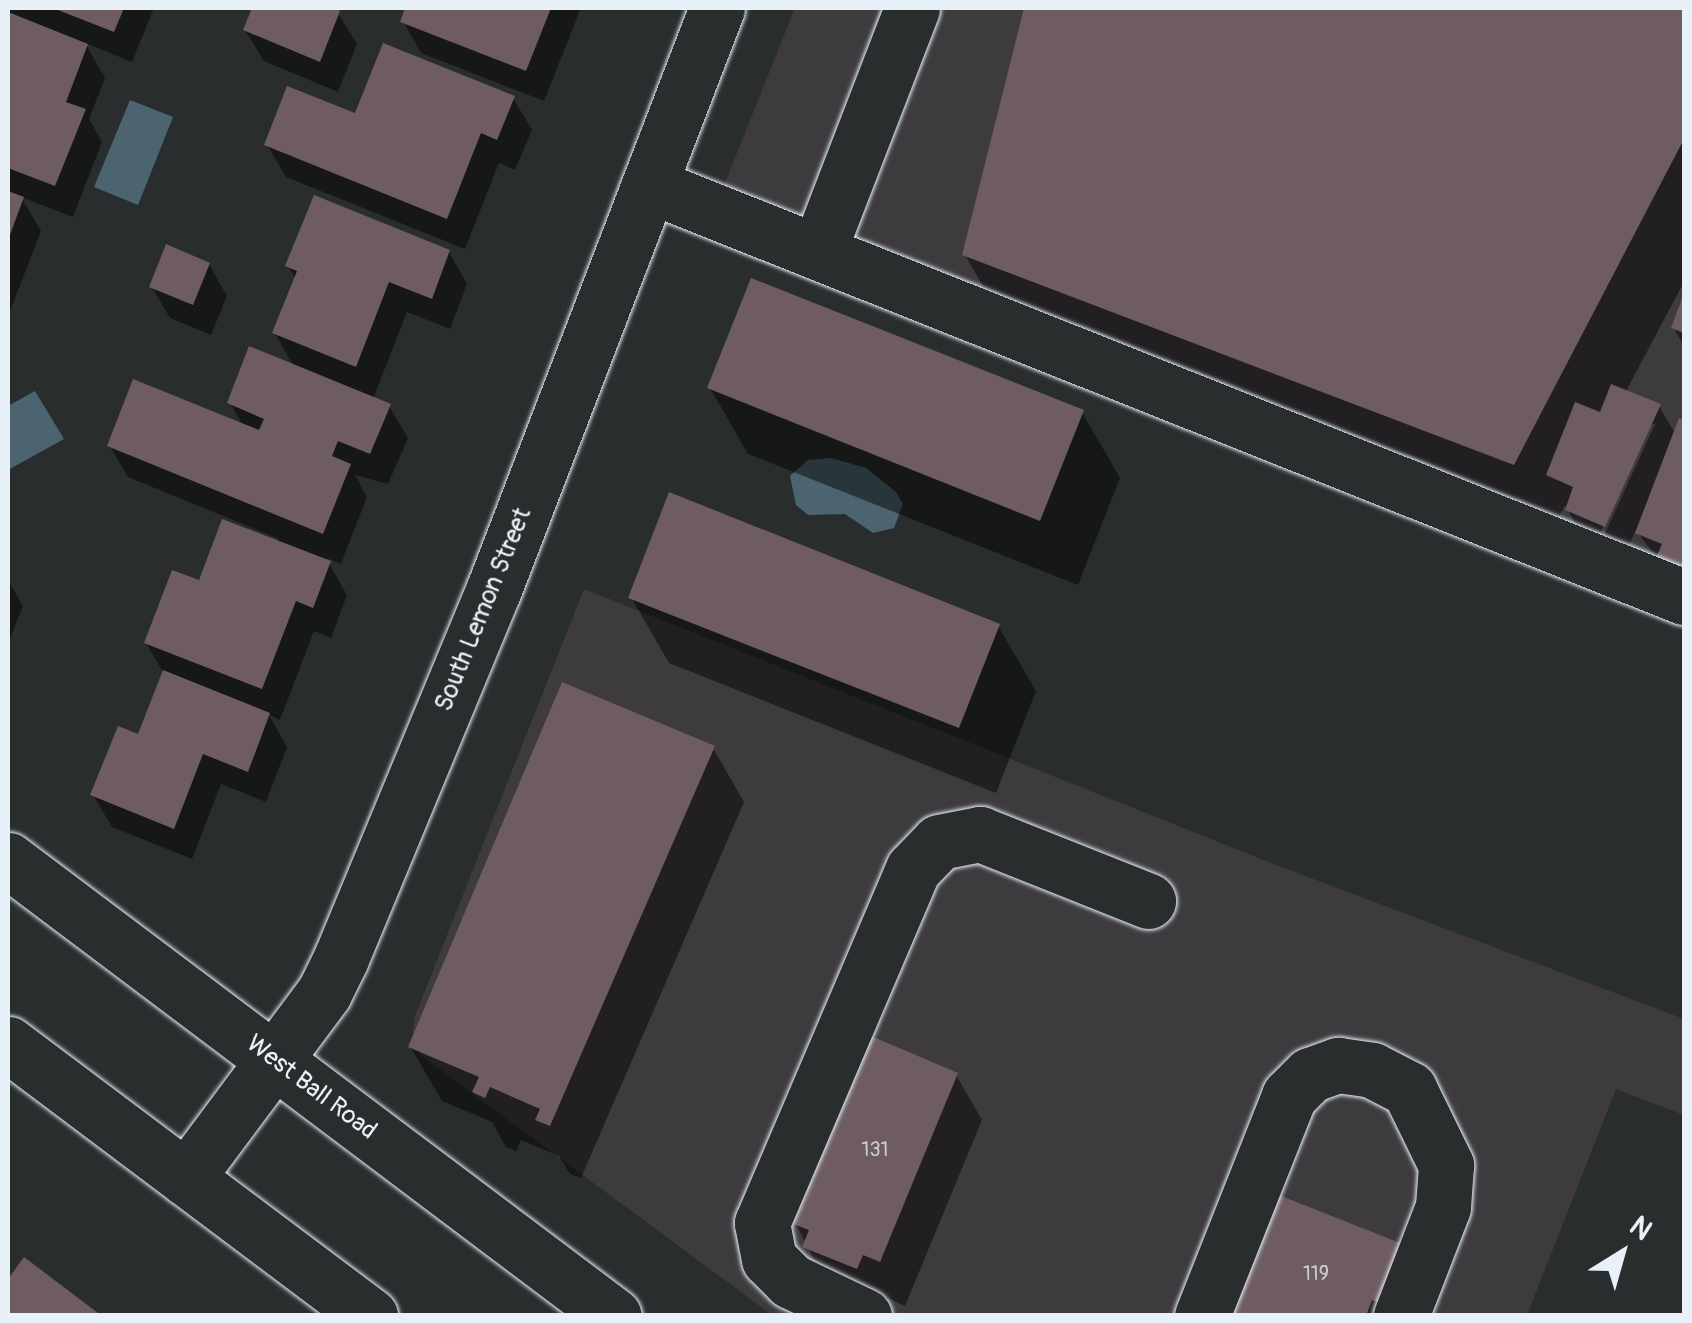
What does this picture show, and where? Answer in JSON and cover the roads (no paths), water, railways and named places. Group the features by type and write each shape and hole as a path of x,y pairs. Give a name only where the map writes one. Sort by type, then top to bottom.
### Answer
{"street":[{"name":"South Lemon Street","path":"186,1178 324,993 341,958 494,590 717,8"},
{"path":"818,252 912,8"},
{"path":"649,185 1684,597"},
{"path":"864,1316 791,1281 769,1259 762,1222 913,869 939,842 980,834 1148,901"},
{"name":"West Ball Road","path":"8,860 614,1316"},
{"path":"8,1044 370,1316"},
{"path":"1202,1316 1289,1096 1310,1075 1338,1064 1372,1070 1410,1088 1446,1165 1442,1208 1401,1316"}],"water":[{"path":"130,100 173,117 138,205 94,187"},
{"path":"35,391 64,439 8,470 8,406"},
{"path":"831,458 866,468 896,492 903,504 894,528 873,533 845,514 808,515 796,505 790,476 808,460"}]}
